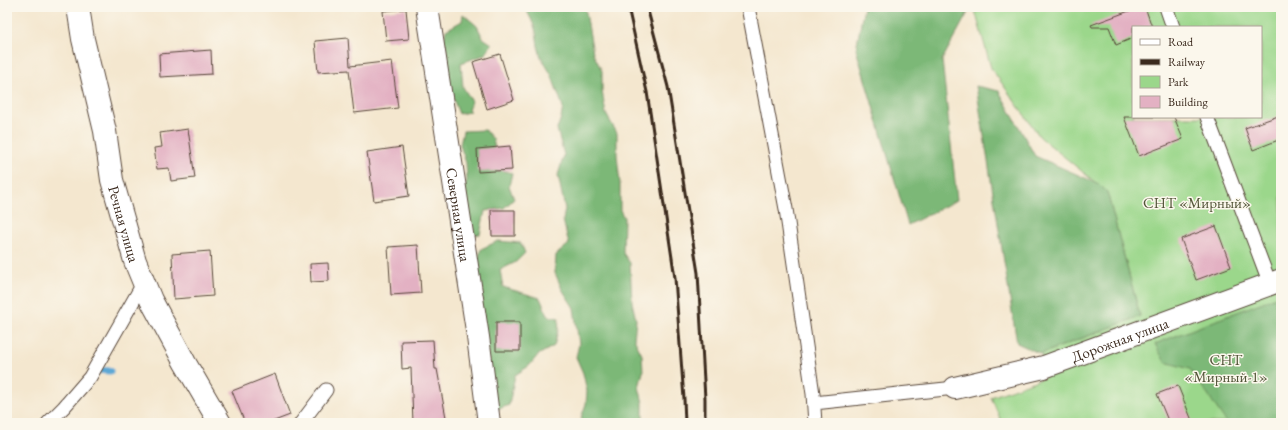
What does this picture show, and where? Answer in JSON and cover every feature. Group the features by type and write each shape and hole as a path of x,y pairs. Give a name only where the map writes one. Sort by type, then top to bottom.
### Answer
{"street":[{"name":"Речная улица","path":"78,7 83,39 105,131 112,180 135,261 151,300 184,363 220,423"},
{"name":"Северная улица","path":"427,7 478,337 489,423"},
{"name":"Дорожная улица","path":"955,388 1044,367 1275,282"}],"lane":[{"path":"748,7 786,209 814,403 815,423"},
{"path":"1166,7 1173,26"},
{"path":"1207,118 1275,282"},
{"path":"48,423 64,408 90,377 144,282"},
{"path":"814,403 955,388"},
{"path":"302,423 326,390"}],"green space":[{"path":"525,7 585,7 593,53 602,71 602,91 606,114 617,133 620,210 624,218 623,253 630,263 632,302 636,320 634,339 642,355 643,372 639,387 643,403 643,423 583,423 581,418 586,404 587,391 583,373 576,357 579,344 574,308 562,289 555,273 556,255 569,244 563,220 565,209 558,175 564,155 557,129 563,107 551,74 541,57 536,32"},
{"path":"864,7 971,7 942,60 957,200 908,225 856,49"},
{"name":"СНТ «Мирный»","path":"974,7 1281,7 1281,423 1002,423 991,397 1046,377 1041,354 1140,316 1107,192 1040,137 991,68"},
{"path":"463,14 477,26 483,38 492,44 484,55 461,63 463,87 471,100 469,112 459,114 446,80 448,64 444,39 446,30 462,21"},
{"path":"976,86 999,91 1035,156 1099,184 1107,192 1140,316 1041,354 1017,343"},
{"path":"485,130 493,139 497,159 502,170 512,173 509,186 514,199 504,208 485,211 480,234 473,235 462,196 467,180 466,163 460,145 463,131"},
{"path":"498,241 521,243 525,253 516,262 500,270 503,287 540,298 548,316 559,318 554,346 538,355 529,366 515,375 509,405 496,410 475,272 481,249"},
{"name":"СНТ «Мирный-1»","path":"1281,295 1281,423 1227,423 1190,369 1165,362 1155,344"}],"building":[{"path":"1140,7 1145,7 1152,26 1132,26 1132,38 1116,45 1109,27 1092,27 1091,25"},
{"path":"406,9 409,39 386,41 383,11"},
{"path":"348,38 350,66 392,61 398,108 354,113 349,70 318,72 315,41"},
{"path":"211,50 212,74 160,77 159,54"},
{"path":"500,54 514,100 487,109 473,62"},
{"path":"1281,115 1281,139 1253,150 1245,128"},
{"path":"1124,117 1174,118 1183,139 1139,156"},
{"path":"188,129 195,178 171,181 169,168 157,169 154,148 162,147 160,133"},
{"path":"510,146 512,170 478,172 477,149"},
{"path":"402,147 409,196 374,201 367,152"},
{"path":"491,210 515,210 515,236 492,236"},
{"path":"1216,226 1231,267 1196,280 1181,239"},
{"path":"418,245 421,293 391,295 388,247"},
{"path":"210,251 213,296 174,299 172,254"},
{"path":"328,263 329,281 311,282 310,264"},
{"path":"496,322 520,322 520,351 496,351"},
{"path":"433,340 435,369 437,369 447,423 413,423 411,368 402,369 401,341"},
{"path":"275,374 290,415 269,423 245,423 232,391"},
{"path":"1178,386 1193,423 1169,423 1157,394"}],"waterway":[{"path":"96,370 110,371"}],"railway":[{"path":"628,7 647,92 675,278 685,423"},
{"path":"647,7 668,87 698,273 705,423"}]}
